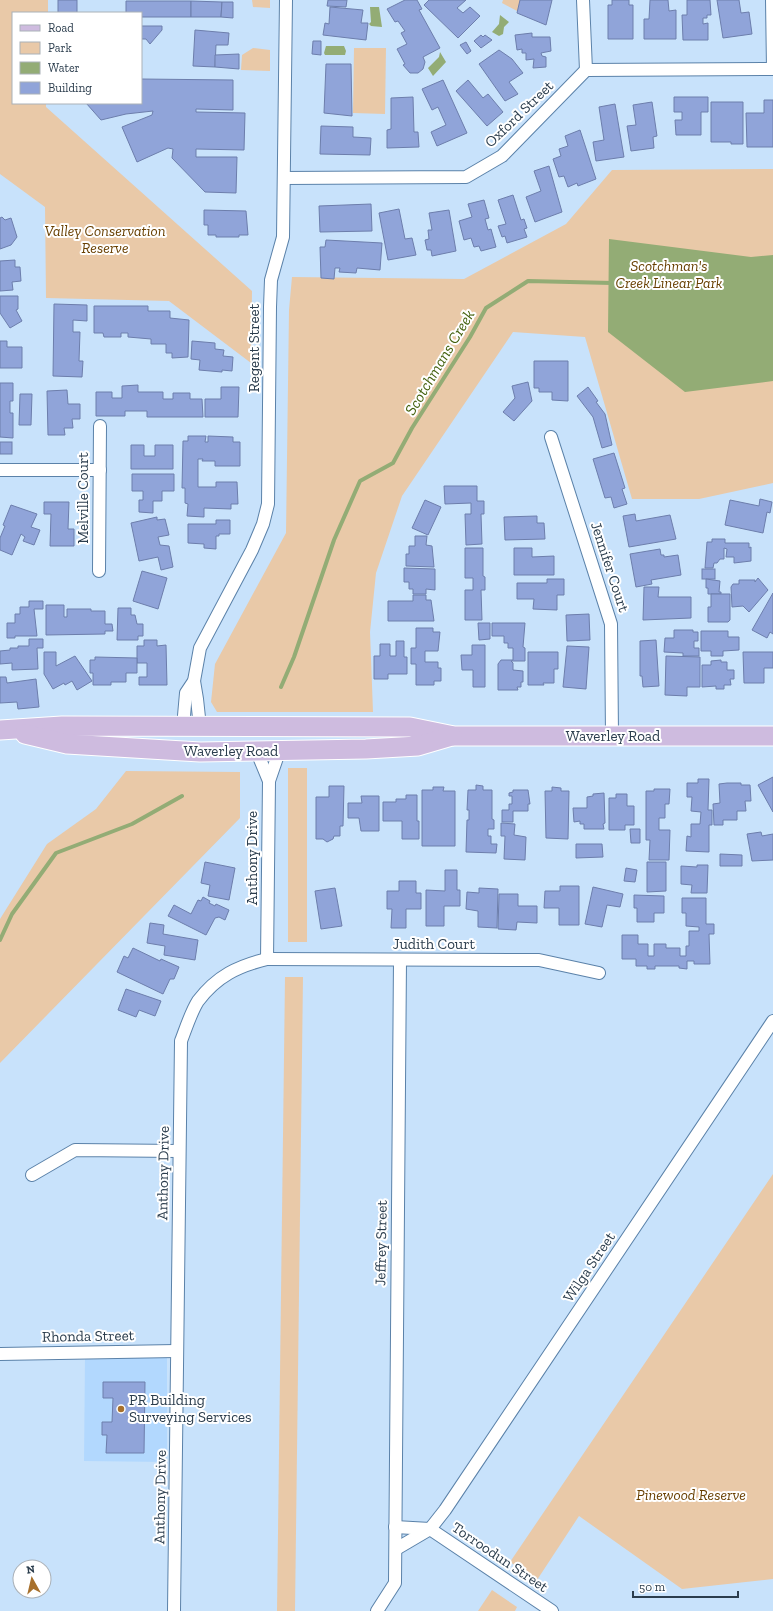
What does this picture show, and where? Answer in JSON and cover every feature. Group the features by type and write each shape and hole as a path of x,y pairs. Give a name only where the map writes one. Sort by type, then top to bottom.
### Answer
{"main road":[{"name":"Waverley Road","path":"4,730 62,726 410,727 454,736 773,736"},
{"path":"191,727 194,752"},
{"name":"Waverley Road","path":"4,730 67,744 194,752 279,752 418,746 454,736"}],"street":[{"name":"Regent Street","path":"191,727 197,699 194,681 200,648 252,550 263,524 268,504 271,280 283,237 286,0"},
{"path":"583,0 586,70 773,69 772,0"},
{"name":"Oxford Street","path":"284,178 425,179 466,177 502,156 586,70"},
{"name":"Melville Court","path":"99,571 100,426"},
{"name":"Jennifer Court","path":"551,437 611,624 612,736"},
{"path":"0,470 100,470"},
{"name":"Regent Street","path":"191,727 186,693 194,681"},
{"name":"Anthony Drive","path":"257,752 269,781"},
{"name":"Anthony Drive","path":"174,1611 181,1041 198,1002 223,975 245,964 268,959 269,781 279,752"},
{"name":"Judith Court","path":"268,959 539,960 599,973"},
{"name":"Jeffrey Street","path":"395,1527 400,960"},
{"name":"Wilga Street","path":"396,1549 430,1529 445,1510 773,1021"},
{"path":"32,1175 75,1150 179,1151"},
{"name":"Rhonda Street","path":"0,1354 176,1351"},
{"path":"377,1611 395,1583 395,1527 430,1529"},
{"name":"Torroodun Street","path":"430,1529 552,1611"}],"shaded area":[{"path":"167,1357 167,1462 84,1461 85,1358"}],"green space":[{"name":"Valley Conservation Reserve","path":"0,0 48,0 48,12 12,12 12,104 46,104 46,107 252,291 251,363 169,301 46,298 45,207 0,174"},
{"path":"252,0 270,0 270,8 253,7"},
{"path":"503,0 521,0 519,12 502,3"},
{"path":"253,48 270,50 270,71 241,70 242,55"},
{"path":"354,48 386,48 385,114 353,113"},
{"name":"Scotchman's Creek Linear Park","path":"773,169 773,483 699,499 632,499 585,337 513,332 402,496 376,573 370,632 373,712 217,712 211,702 215,664 286,533 289,310 292,277 464,279 566,224 612,170"},
{"path":"288,768 307,768 307,942 288,942"},
{"path":"126,771 240,772 240,818 0,1063 0,919 47,844 96,809"},
{"path":"285,977 303,977 295,1611 277,1611"},
{"name":"Pinewood Reserve","path":"773,1174 773,1579 682,1589 579,1516 537,1580 510,1562"},
{"path":"492,1590 517,1607 515,1611 478,1611"}],"water":[{"path":"370,7 379,7 382,27 371,26 369,24 371,22"},
{"path":"500,15 509,22 504,27 503,34 499,36 492,32 499,24"},
{"path":"326,46 344,46 346,51 345,55 325,55 324,53"},
{"path":"440,52 446,62 433,76 428,68 439,57"},
{"path":"609,239 751,257 773,255 773,381 685,392 608,332"}],"building":[{"path":"58,0 77,0 77,12 58,12"},
{"path":"328,0 347,0 346,7 327,6"},
{"path":"405,0 417,0 422,9 419,10 440,48 423,57 425,62 423,69 418,73 410,73 403,65 405,64 397,49 407,44 401,33 405,31 398,21 395,22 387,9"},
{"path":"429,0 466,0 457,8 463,13 470,7 480,16 458,38 424,5"},
{"path":"520,0 552,0 546,25 517,13"},
{"path":"612,0 629,0 629,5 633,5 633,39 608,39 608,5 612,5"},
{"path":"650,0 668,0 669,11 676,10 676,39 644,39 644,19 649,19"},
{"path":"687,0 710,0 711,15 707,15 707,18 703,18 703,24 708,23 708,40 683,40 682,15 687,15"},
{"path":"717,0 739,0 741,13 749,12 752,34 723,38"},
{"path":"126,1 191,1 191,17 142,17 142,12 126,12"},
{"path":"191,1 222,2 221,17 191,17"},
{"path":"222,2 233,2 233,18 221,17"},
{"path":"330,7 363,10 361,23 368,23 366,40 323,35 325,23 329,24"},
{"path":"142,26 162,26 162,30 150,44 146,39 142,39"},
{"path":"195,30 229,33 228,45 216,45 215,67 193,66"},
{"path":"532,33 532,37 550,37 551,51 541,53 542,56 546,57 546,67 533,68 534,59 526,60 526,53 522,53 522,49 517,50 515,35"},
{"path":"481,35 483,37 485,35 492,40 481,48 474,41"},
{"path":"313,41 321,41 321,55 312,54"},
{"path":"466,42 471,51 467,54 460,45"},
{"path":"499,50 512,59 523,73 509,82 518,94 505,101 479,64"},
{"path":"239,54 239,69 215,67 215,55"},
{"path":"326,64 351,64 352,116 324,113"},
{"path":"142,79 233,80 233,110 196,109 196,112 245,113 244,150 196,149 196,157 237,157 236,193 205,192 172,158 173,149 168,148 137,162 122,127 152,115 153,111 126,114 101,120 87,104 142,104"},
{"path":"443,80 467,133 437,146 431,132 446,125 438,107 432,110 422,89"},
{"path":"468,80 483,98 488,94 503,112 487,126 456,91"},
{"path":"413,97 414,132 418,132 419,147 387,148 387,130 391,129 391,98"},
{"path":"674,97 708,97 708,112 701,112 701,135 676,135 675,120 682,120 682,112 674,112"},
{"path":"764,100 773,100 773,147 747,147 746,113 764,113"},
{"path":"652,102 657,136 653,137 654,148 631,151 627,126 636,125 633,105"},
{"path":"711,102 743,102 743,144 731,144 731,142 711,142"},
{"path":"615,104 624,157 596,161 593,142 604,140 599,107"},
{"path":"321,126 353,127 353,137 371,138 370,155 320,154"},
{"path":"580,130 596,179 578,186 577,183 568,187 564,176 559,177 553,159 561,156 559,149 568,146 565,136"},
{"path":"549,166 562,212 535,222 526,197 541,191 534,171"},
{"path":"513,195 521,220 524,219 527,228 524,229 527,237 507,243 505,236 502,237 498,226 506,224 498,200"},
{"path":"484,200 489,218 485,219 488,230 491,229 496,247 481,251 479,246 474,247 471,238 464,240 459,221 472,217 468,204"},
{"path":"371,204 372,231 320,232 319,206"},
{"path":"399,209 405,239 412,238 416,255 388,260 379,213"},
{"path":"204,210 246,211 248,235 239,235 239,237 216,237 216,235 208,235 208,225 204,225"},
{"path":"449,210 456,251 432,256 431,250 427,250 425,240 429,239 428,230 432,230 429,213"},
{"path":"2,217 5,220 11,218 17,237 11,245 0,249 0,218"},
{"path":"326,240 382,243 380,270 357,268 356,273 339,272 340,268 335,268 334,279 321,278 320,247 325,247"},
{"path":"15,260 15,267 20,267 21,281 12,282 13,290 0,291 0,261"},
{"path":"0,296 18,296 18,309 16,310 22,321 10,328 0,313"},
{"path":"54,304 87,305 87,321 73,320 73,332 80,332 79,361 83,361 82,377 53,376"},
{"path":"94,306 148,306 148,311 170,311 170,318 189,320 188,357 172,358 172,353 166,353 166,344 151,344 151,339 128,337 128,333 121,333 121,337 104,337 103,333 94,333"},
{"path":"0,341 7,341 7,347 22,347 22,368 0,368"},
{"path":"192,341 215,343 215,349 224,350 223,356 233,357 232,371 222,370 222,372 199,370 200,360 191,359"},
{"path":"534,361 568,361 568,401 552,400 552,392 539,392 539,388 534,388"},
{"path":"528,382 532,401 514,421 503,412 515,398 512,386"},
{"path":"0,383 13,383 13,401 10,401 10,413 13,413 13,438 0,437"},
{"path":"138,385 138,392 163,392 163,399 173,399 173,393 190,393 190,399 202,399 203,417 147,417 147,411 125,411 125,416 96,416 96,392 112,392 112,398 122,398 122,386"},
{"path":"221,387 239,387 238,417 205,417 205,399 221,399"},
{"path":"588,387 598,401 596,402 605,414 612,445 602,448 593,417 577,396"},
{"path":"67,390 68,404 80,404 80,419 72,419 73,428 64,428 65,435 48,435 47,391"},
{"path":"20,394 32,394 31,425 19,425"},
{"path":"188,436 206,436 205,442 208,442 208,436 233,437 233,442 240,442 240,466 215,466 215,461 202,461 203,459 198,459 198,487 216,487 216,482 237,482 238,504 231,504 231,509 204,508 204,517 187,516 188,504 185,503 185,488 182,488 183,441 188,441"},
{"path":"0,442 12,442 12,454 0,454"},
{"path":"131,445 144,445 144,456 155,456 155,445 173,445 173,469 131,469"},
{"path":"614,453 625,488 622,489 627,504 614,508 611,497 605,498 593,459"},
{"path":"132,474 174,474 174,491 162,491 162,501 153,501 153,513 139,512 139,500 143,500 143,491 132,491"},
{"path":"444,486 477,486 477,501 484,501 484,514 481,514 482,544 466,545 465,514 471,514 471,503 445,504"},
{"path":"760,499 772,502 770,513 767,512 763,533 725,525 730,500 759,506"},
{"path":"425,500 441,507 428,535 412,528"},
{"path":"44,502 69,502 68,529 74,529 74,546 50,546 51,514 44,514"},
{"path":"11,505 37,514 31,527 40,530 34,545 23,541 25,537 21,534 12,555 0,550 0,538 5,526 3,525"},
{"path":"635,514 636,521 670,515 676,539 629,547 623,516"},
{"path":"537,516 537,523 544,523 545,539 505,540 504,517"},
{"path":"157,517 157,520 165,519 169,535 158,537 160,545 169,546 173,567 161,570 158,557 139,561 131,523"},
{"path":"216,520 230,520 230,534 219,534 219,536 216,536 216,549 204,548 204,544 188,543 188,524 216,524"},
{"path":"415,536 427,536 426,545 432,546 434,567 406,566 406,554 409,554 409,546 415,546"},
{"path":"712,539 725,539 725,543 749,543 749,548 751,547 751,561 734,563 734,557 726,557 727,549 724,548 724,559 720,559 717,563 714,563 713,568 705,568 707,542 712,542"},
{"path":"465,548 483,548 483,576 485,577 485,590 481,590 482,620 465,620 465,590 473,590 473,578 465,578"},
{"path":"514,548 532,548 532,557 554,556 554,575 514,575"},
{"path":"660,549 661,555 664,555 664,557 678,555 681,575 651,580 652,584 636,587 630,554"},
{"path":"404,568 435,569 435,590 426,589 426,594 413,594 413,589 409,589 409,582 404,582"},
{"path":"702,569 715,569 715,579 702,579"},
{"path":"142,571 167,578 158,609 133,601"},
{"path":"758,578 768,590 749,612 743,606 732,607 731,587 733,584 739,584 739,580 755,580 755,582"},
{"path":"547,579 564,579 564,595 557,595 557,610 533,609 534,599 517,599 517,583 547,583"},
{"path":"706,579 720,581 719,592 721,592 721,594 708,594"},
{"path":"644,587 659,587 658,597 691,597 691,618 643,620"},
{"path":"773,593 773,634 770,632 767,638 752,630"},
{"path":"711,594 730,594 730,620 728,622 708,622 708,607 711,607"},
{"path":"413,595 426,595 426,600 431,600 434,621 388,621 388,601 413,601"},
{"path":"29,601 43,601 43,609 34,609 37,636 15,636 15,638 7,638 7,623 15,623 15,614 20,614 20,607 29,607"},
{"path":"46,605 64,605 64,617 67,617 67,609 91,609 91,611 105,611 105,624 112,624 113,631 105,631 105,634 46,635"},
{"path":"118,608 131,608 131,615 135,615 137,624 143,624 143,636 138,636 138,640 117,640"},
{"path":"589,614 590,640 567,641 566,615"},
{"path":"478,623 490,623 490,639 479,640"},
{"path":"492,623 525,623 523,647 525,648 525,661 511,661 513,663 513,670 523,671 523,682 521,682 521,687 517,687 518,690 498,690 498,664 501,660 513,660 513,648 508,648 508,643 504,643 504,636 492,636"},
{"path":"416,628 433,628 433,632 440,632 438,651 425,651 425,662 438,662 438,668 441,668 441,681 434,681 434,685 416,685 416,664 411,664 411,648 416,648"},
{"path":"674,630 693,630 693,632 698,632 698,641 694,641 694,648 699,648 699,656 683,656 683,653 664,652 665,638 674,638"},
{"path":"701,631 728,631 728,637 739,637 739,650 723,651 723,656 711,656 711,651 701,651"},
{"path":"29,639 43,639 43,648 37,648 38,669 12,670 12,663 0,664 0,651 10,650 10,648 18,648 18,646 29,646"},
{"path":"144,640 157,640 157,646 166,645 167,685 139,685 139,677 147,677 147,663 137,663 137,646 144,646"},
{"path":"656,640 659,686 643,687 642,676 640,676 640,641"},
{"path":"396,641 404,641 404,657 407,657 407,674 388,674 388,679 374,679 374,656 380,656 380,644 390,644 390,656 396,656"},
{"path":"472,645 485,645 485,687 473,687 473,670 462,670 461,655 472,655"},
{"path":"567,646 589,647 586,689 563,687"},
{"path":"44,652 56,652 56,666 75,656 92,681 77,690 72,681 65,685 64,683 53,689 44,674"},
{"path":"528,652 558,652 558,669 554,669 554,683 543,683 544,685 528,685"},
{"path":"743,652 773,652 773,668 764,668 764,683 744,683"},
{"path":"666,656 700,657 700,687 687,687 687,696 665,695"},
{"path":"95,657 137,658 137,673 126,673 126,682 111,682 111,685 93,685 93,673 90,673 90,660 95,660"},
{"path":"721,660 721,662 727,662 727,670 734,670 734,679 730,679 731,685 724,685 724,689 716,689 716,686 702,687 702,665 711,665 711,661"},
{"path":"0,677 6,677 7,683 36,679 39,707 18,709 17,702 0,703"},
{"path":"773,777 773,812 758,785"},
{"path":"698,779 709,779 708,810 712,810 712,825 709,825 709,852 686,851 687,836 691,837 691,824 700,824 701,812 691,811 692,797 687,797 687,783 698,783"},
{"path":"741,783 741,785 750,785 751,801 745,801 746,811 737,811 737,820 723,820 723,825 714,825 713,804 720,803 719,784"},
{"path":"476,785 483,786 483,790 492,790 492,819 494,820 494,829 488,829 488,836 491,836 491,844 497,844 496,853 466,852 467,820 469,820 469,810 467,810 468,790 476,790"},
{"path":"329,786 344,786 343,826 340,826 340,836 334,836 333,839 327,842 323,839 316,839 316,797 329,797"},
{"path":"433,787 444,787 443,791 455,791 455,846 422,846 422,790 433,790"},
{"path":"552,787 561,788 561,791 569,791 568,839 546,838 545,791 552,791"},
{"path":"654,789 670,789 669,804 665,804 665,818 659,818 659,830 670,830 669,860 649,860 650,840 646,840 646,791 654,791"},
{"path":"513,790 528,790 530,804 528,804 528,811 513,811 513,822 502,822 502,810 509,810 509,804 512,804 512,796 509,796 509,793 513,792"},
{"path":"604,793 604,829 584,829 584,824 580,824 580,821 574,822 573,808 587,808 587,797 593,796 593,794"},
{"path":"616,794 627,794 627,806 634,806 634,825 625,825 625,830 609,830 609,798 616,798"},
{"path":"406,795 417,795 419,839 402,839 402,821 383,821 383,802 396,802 396,799 406,799"},
{"path":"361,796 379,796 379,831 361,831 359,818 348,818 348,803 362,803"},
{"path":"501,823 515,824 514,835 526,837 525,860 504,859 505,836 501,836"},
{"path":"630,829 640,829 640,843 631,843"},
{"path":"761,832 762,836 773,834 773,860 752,861 747,834"},
{"path":"576,844 602,844 603,857 576,858"},
{"path":"720,854 742,855 742,866 720,866"},
{"path":"205,862 235,868 229,900 208,896 210,885 201,883"},
{"path":"647,862 666,862 666,891 647,892"},
{"path":"697,865 708,865 707,893 691,893 692,885 681,884 681,866 697,867"},
{"path":"626,868 637,870 635,882 624,881"},
{"path":"445,870 457,870 457,890 460,890 460,906 444,906 444,926 426,926 426,890 445,891"},
{"path":"399,881 416,881 416,893 421,893 421,909 406,909 406,928 391,928 392,909 387,909 387,891 399,891"},
{"path":"560,886 579,886 579,925 559,925 559,908 544,908 545,891 560,891"},
{"path":"593,887 623,894 620,907 607,905 602,927 585,924"},
{"path":"335,888 342,926 321,929 315,891"},
{"path":"479,888 498,889 497,928 478,927 478,911 466,909 467,892 479,893"},
{"path":"499,894 518,894 518,906 537,906 537,923 517,922 516,930 498,929"},
{"path":"634,895 664,896 664,913 654,913 654,922 637,922 637,908 634,908"},
{"path":"203,897 215,906 216,904 229,910 225,920 219,917 215,918 206,935 168,916 174,905 191,914 198,900 201,901"},
{"path":"682,898 706,898 706,924 714,924 714,934 709,934 710,964 694,964 694,961 687,961 687,969 679,968 679,966 655,966 655,969 647,969 647,966 636,966 636,959 622,959 622,935 638,935 638,944 648,944 648,956 654,956 654,944 666,944 666,948 680,948 680,956 686,956 686,946 689,946 689,931 699,931 699,927 686,926 686,913 682,913"},
{"path":"150,923 164,925 163,934 198,940 195,960 164,955 165,946 147,943"},
{"path":"133,948 160,961 161,959 179,967 174,979 170,979 163,994 117,972 124,956 128,958"},
{"path":"126,989 161,1001 155,1016 139,1010 136,1017 118,1010"},
{"path":"103,1382 145,1382 144,1453 106,1453 107,1435 102,1435 102,1422 112,1422 113,1398 103,1398"}],"waterway":[{"name":"Scotchmans Creek","path":"281,687 294,657 334,540 360,481 393,463 412,428 470,337 486,308 528,281 612,283"},
{"name":"Scotchmans Creek","path":"0,940 12,914 56,853 132,824 182,796"}],"place":[{"name":"PR Building Surveying Services","path":"121,1409"}]}
